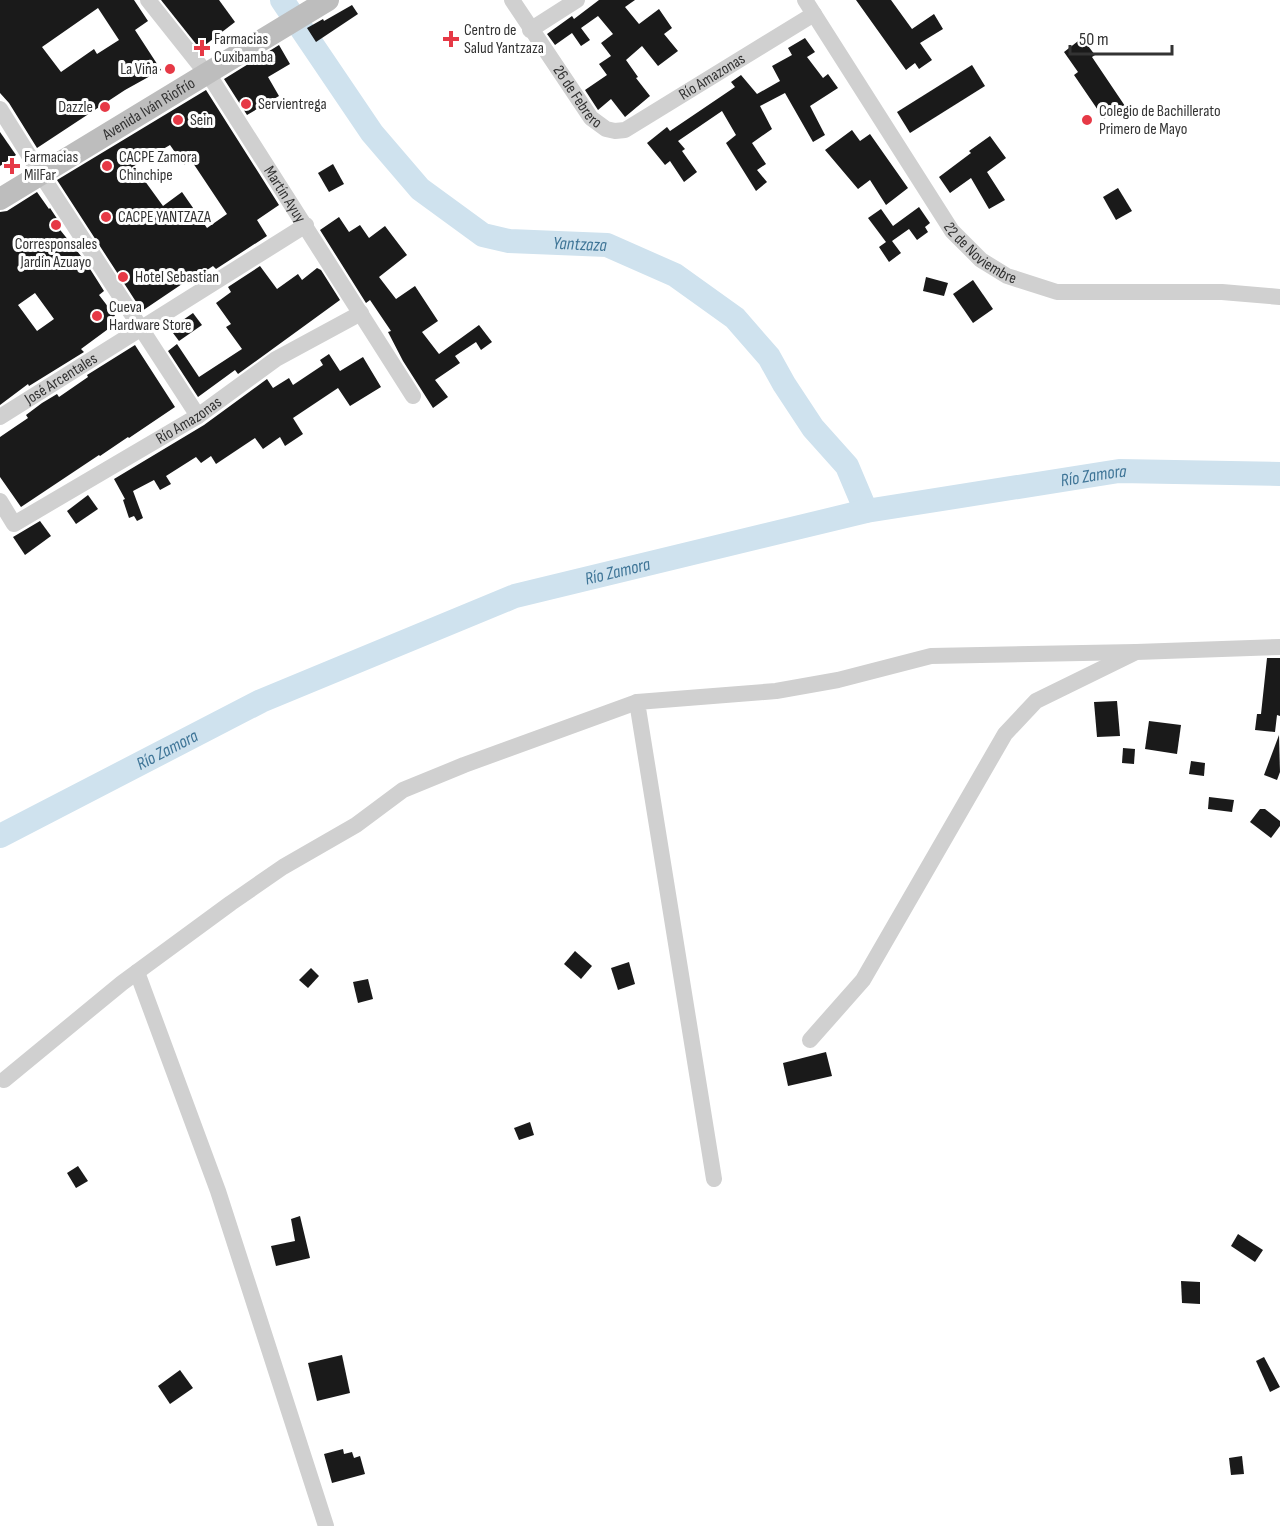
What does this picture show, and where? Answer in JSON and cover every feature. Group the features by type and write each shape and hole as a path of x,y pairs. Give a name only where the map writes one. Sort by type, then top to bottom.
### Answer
{"main road":[{"name":"Avenida Iván Riofrío","path":"0,188 37,169 203,69 252,38 302,0"},
{"name":"Avenida Iván Riofrío","path":"252,38 328,0"},
{"name":"Avenida Iván Riofrío","path":"0,199 37,169"}],"street":[{"name":"Martín Ayuy","path":"148,0 203,69 306,225 413,396"},
{"name":"26 de Febrero","path":"512,0 591,118 606,129"},
{"path":"530,30 577,0"},
{"name":"Río Amazonas","path":"606,129 625,130 810,7"},
{"name":"22 de Noviembre","path":"810,7 952,231 981,260 1007,276 1057,292 1222,292 1280,297"},
{"path":"0,109 198,416"},
{"name":"José Arcentales","path":"0,417 306,225"},
{"name":"Río Amazonas","path":"0,501 14,524 198,416 276,359 361,313"},
{"path":"4,1080 137,972 283,867 356,825 403,790 464,765 636,702 776,691 838,680 931,656 1280,647"},
{"path":"810,1040 863,980 1005,734 1036,701 1137,652"},
{"path":"636,702 714,1179"},
{"path":"137,972 218,1191 326,1526"}],"building":[{"path":"0,0 134,0 148,21 135,30 161,70 125,90 37,148 9,103 0,93","holes":["98,8 119,40 97,54 94,49 61,72 42,47"]},
{"path":"161,0 219,0 235,22 200,49"},
{"path":"599,0 635,0 625,7 639,24 659,9 672,28 664,34 678,51 658,66 642,46 626,60 650,96 625,117 611,99 598,110 585,90 607,75 599,64 611,56 601,43 613,34 598,16 581,28 590,40 581,46 572,33 555,45 547,34 572,16 574,19"},
{"path":"856,0 891,0 912,29 934,14 943,29 920,43 932,60 919,69 915,63 906,70"},
{"path":"352,5 358,14 316,42 307,28"},
{"path":"805,38 815,52 807,57 823,78 828,74 838,88 810,106 825,135 813,142 785,93 760,106 772,129 752,143 766,164 757,170 767,182 756,191 726,143 736,135 722,111 678,141 685,149 682,151 697,172 684,182 670,161 665,165 647,143 667,127 670,131 735,87 731,82 741,75 757,94 780,81 772,66 792,55 788,48"},
{"path":"1082,38 1095,55 1092,57 1125,106 1104,119 1074,75 1078,72 1064,52"},
{"path":"279,45 290,64 268,77 279,96 247,115 224,79"},
{"path":"972,65 985,86 910,133 897,112"},
{"path":"206,90 279,205 257,220 267,236 216,269 213,266 186,284 185,282 142,311 57,180","holes":["170,145 184,165 191,160 227,214 207,228 182,192 163,206 134,166"]},
{"path":"852,130 860,141 870,134 908,188 886,205 870,180 858,189 825,150"},
{"path":"0,132 16,155 0,166"},
{"path":"990,136 1006,158 987,172 1005,200 989,209 971,178 950,193 939,177"},
{"path":"333,164 344,184 329,192 318,173"},
{"path":"1118,188 1132,211 1116,220 1103,197"},
{"path":"37,192 60,223 57,226 85,261 104,291 99,295 119,321 81,349 84,352 29,386 28,384 0,405 0,212 7,211","holes":["35,293 54,319 37,331 18,305"]},
{"path":"919,207 930,223 925,227 928,232 917,240 909,229 892,241 901,253 889,262 879,247 886,242 868,218 881,209 893,226"},
{"path":"339,217 349,232 360,225 369,238 385,226 407,255 379,277 396,299 415,286 438,321 422,332 439,354 479,325 492,342 481,350 476,342 455,356 460,363 435,380 448,397 433,408 403,361 388,332 391,331 370,300 366,303 320,230"},
{"path":"260,266 277,289 298,274 302,280 317,268 321,270 340,300 238,374 235,370 198,397 168,351 177,344 199,377 242,349 226,327 231,324 216,303 231,292 228,287"},
{"path":"926,277 948,283 944,296 923,291"},
{"path":"973,280 993,309 973,323 953,294"},
{"path":"193,313 202,325 179,341 170,329"},
{"path":"135,345 175,407 21,507 0,477 0,437 28,418 26,415 42,403 57,394 59,397 88,377 87,375"},
{"path":"329,354 340,371 363,357 381,387 350,406 338,388 293,418 303,434 285,446 280,437 263,449 255,438 216,464 211,456 201,463 196,457 166,476 171,484 160,490 154,480 133,491 143,518 137,521 134,516 129,518 123,500 125,499 114,479 204,425 267,379 273,388 289,378 293,385 323,365 320,360"},
{"path":"88,495 98,509 76,524 67,511"},
{"path":"40,521 51,536 25,555 13,537"},
{"path":"1267,658 1280,658 1280,716 1277,715 1275,732 1255,730 1257,714 1261,714"},
{"path":"1117,701 1120,736 1097,737 1094,702"},
{"path":"1149,721 1181,725 1177,754 1145,749"},
{"path":"1279,735 1280,772 1277,780 1264,775"},
{"path":"1123,748 1135,749 1134,764 1122,763"},
{"path":"1191,761 1205,763 1204,776 1189,774"},
{"path":"1209,797 1234,800 1232,812 1208,809"},
{"path":"1260,809 1265,809 1280,821 1280,826 1271,838 1250,822"},
{"path":"575,951 592,966 581,979 564,964"},
{"path":"629,962 635,984 618,990 611,968"},
{"path":"311,968 319,976 308,988 299,980"},
{"path":"368,979 373,999 358,1003 353,982"},
{"path":"826,1052 832,1076 788,1086 783,1063"},
{"path":"530,1122 534,1135 519,1140 514,1128"},
{"path":"78,1166 88,1181 76,1188 67,1173"},
{"path":"300,1216 310,1258 276,1266 271,1246 295,1241 291,1219"},
{"path":"1238,1234 1263,1250 1255,1262 1231,1246"},
{"path":"1181,1281 1200,1282 1200,1304 1182,1303"},
{"path":"342,1355 350,1393 317,1401 308,1363"},
{"path":"1264,1357 1280,1387 1270,1392 1256,1361"},
{"path":"180,1370 193,1388 170,1404 158,1386"},
{"path":"343,1449 344,1454 352,1452 354,1458 360,1456 365,1474 332,1483 324,1454"},
{"path":"1242,1456 1244,1474 1231,1475 1229,1458"}],"waterway":[{"name":"Yantzaza","path":"282,0 372,133 420,189 483,235 509,241 607,245 675,275 735,318 769,357 813,428 847,466 866,511"},
{"name":"Río Zamora","path":"0,836 261,701 515,596 866,511 1119,471 1280,474"}],"place":[{"name":"Centro de Salud Yantzaza","path":"451,39"},
{"name":"Farmacias Cuxibamba","path":"202,48"},
{"name":"La Viña","path":"170,69"},
{"name":"Servientrega","path":"246,104"},
{"name":"Dazzle","path":"105,107"},
{"name":"Sein","path":"178,120"},
{"name":"Colegio de Bachillerato Primero de Mayo","path":"1087,120"},
{"name":"Farmacias MilFar","path":"12,166"},
{"name":"CACPE Zamora Chinchipe","path":"107,166"},
{"name":"CACPE YANTZAZA","path":"106,217"},
{"name":"Corresponsales Jardin Azuayo","path":"56,225"},
{"name":"Hotel Sebastian","path":"123,277"},
{"name":"Cueva Hardware Store","path":"97,316"}]}
